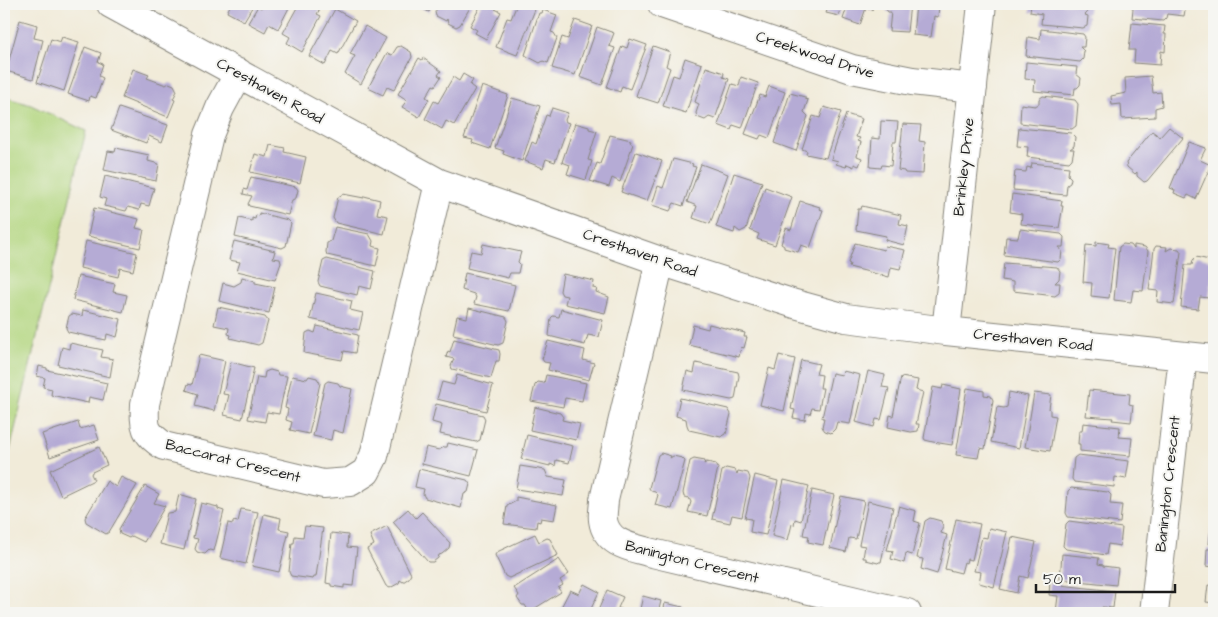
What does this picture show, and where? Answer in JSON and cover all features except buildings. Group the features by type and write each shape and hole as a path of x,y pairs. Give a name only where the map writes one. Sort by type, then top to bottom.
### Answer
{"street":[{"name":"Cresthaven Road","path":"111,4 439,183 660,261 795,304 846,318 946,331 1214,359"},
{"name":"Creekwood Drive","path":"662,4 852,69 912,81 973,88"},
{"name":"Brinkley Drive","path":"946,331 982,4"},
{"name":"Baccarat Crescent","path":"239,73 220,108 209,135 145,404 144,424 152,437 164,446 323,484 350,482 366,472 374,456 439,183"},
{"name":"Banington Crescent","path":"660,261 604,500 603,521 609,535 620,544 648,552 907,613"},
{"name":"Banington Crescent","path":"1154,613 1183,356"}],"green space":[{"path":"4,97 31,105 86,131 4,475"}]}
